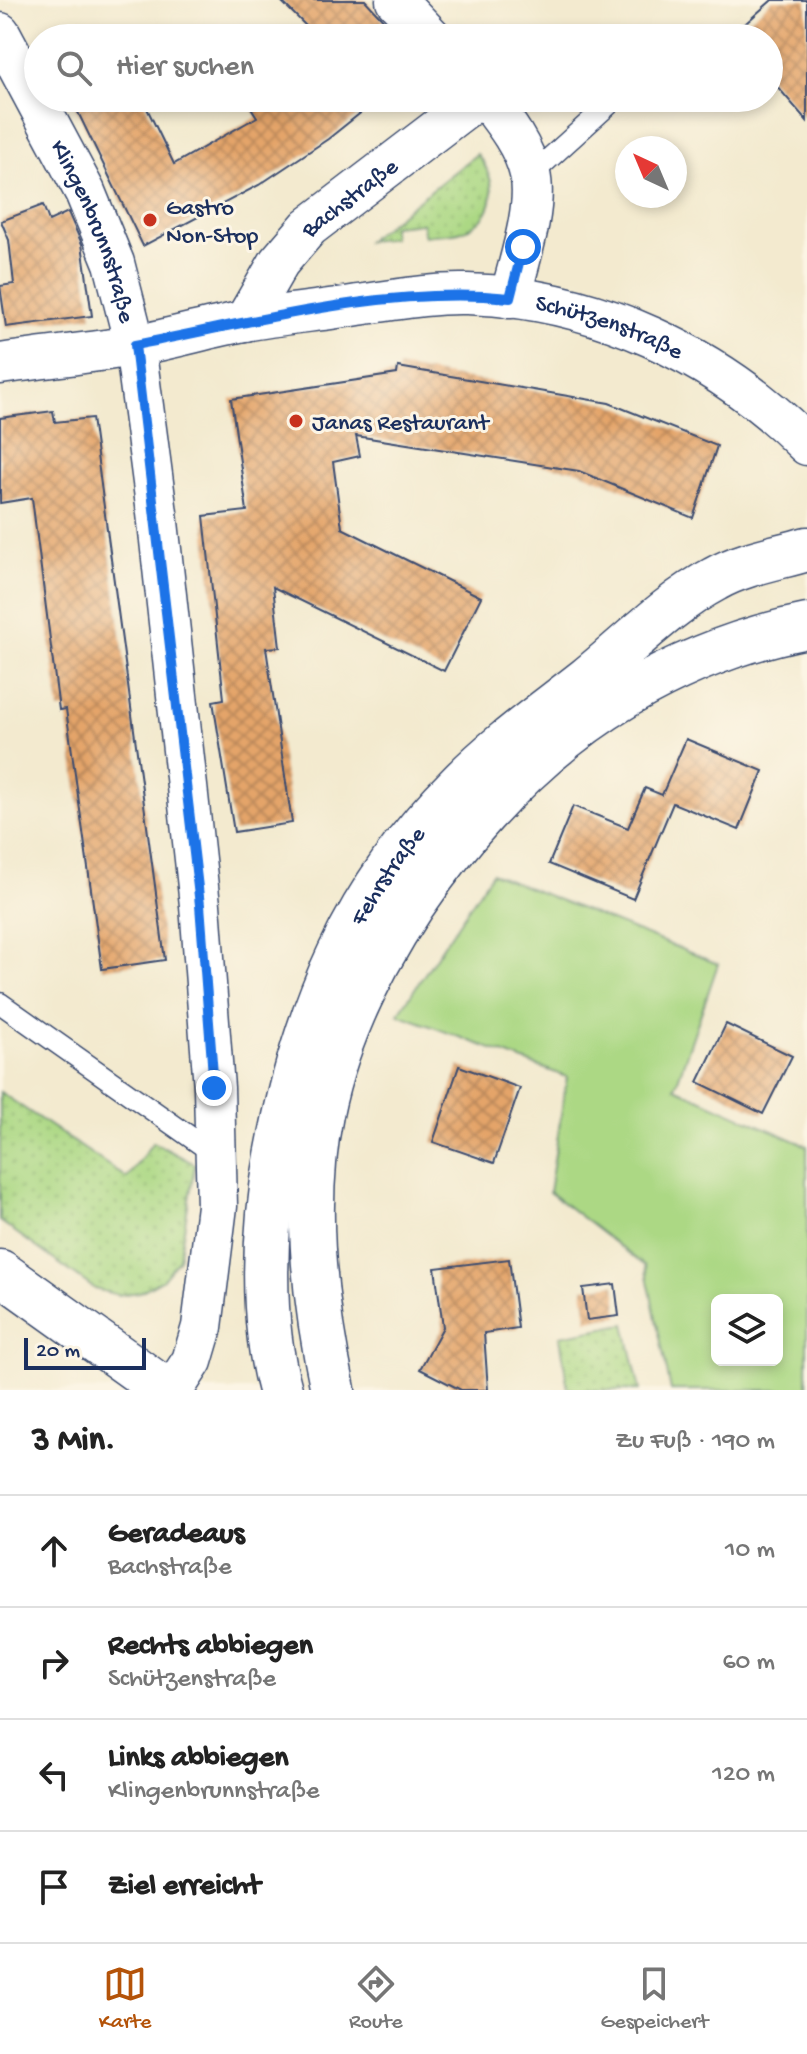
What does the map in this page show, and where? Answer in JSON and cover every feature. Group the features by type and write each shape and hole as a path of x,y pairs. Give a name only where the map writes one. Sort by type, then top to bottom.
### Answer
{"main road":[{"name":"Fehrstraße","path":"280,1390 269,1313 266,1247 270,1196 285,1104 314,1010 362,910 424,823 460,783 516,732 715,578 807,549"},
{"name":"Fehrstraße","path":"333,1390 313,1245 314,1174 320,1115 334,1066 383,952 423,888 463,837 569,736 627,695 693,662 766,634 807,626"},
{"path":"0,1272 165,1390"}],"street":[{"path":"396,0 419,24"},
{"name":"Klingenbrunnstraße","path":"0,33 24,79"},
{"name":"Klingenbrunnstraße","path":"41,112 101,228 135,345 164,572 206,983 217,1206 202,1327 192,1361 173,1390"},
{"name":"Bachstraße","path":"245,321 279,262 309,227 460,112"},
{"path":"496,112 518,144 531,175 530,205 510,298"},
{"name":"Schützenstraße","path":"0,364 135,345 245,321 402,299 466,294 510,298 569,307 678,350 728,378 761,402 807,445"}],"lane":[{"path":"531,175 601,112"},
{"path":"0,1003 216,1155"}],"green space":[{"path":"477,154 489,175 492,197 483,217 474,225 462,231 424,236 423,223 392,226 393,238 367,241"},
{"path":"492,873 718,964 675,1088 807,1146 807,1390 671,1390 645,1266 549,1192 567,1077 398,1014"},
{"path":"0,1092 127,1178 153,1142 195,1164 179,1259 162,1280 140,1292 118,1295 95,1289 0,1221"},
{"path":"625,1324 640,1390 568,1390 560,1336"}],"building":[{"path":"280,0 365,0 387,24 304,24"},
{"path":"772,0 807,0 807,121 783,93 783,24 745,24"},
{"path":"78,112 149,112 174,164 257,117 254,112 362,112 328,139 259,185 143,246"},
{"path":"43,205 49,221 68,212 82,244 92,316 6,327 0,286 14,284 9,240 1,221"},
{"path":"398,367 609,403 717,446 693,518 579,471 356,436 360,456 333,462 342,528 481,597 444,671 273,587 280,647 266,648 292,823 234,832 213,701 224,699 204,516 247,511 231,399 397,374"},
{"path":"53,411 55,422 92,418 165,960 102,969 66,709 59,710 32,498 0,503 0,418"},
{"path":"686,739 763,771 739,830 673,803 633,899 549,864 573,806 628,828 645,788 662,795"},
{"path":"726,1024 792,1056 763,1114 698,1082"},
{"path":"459,1066 520,1088 494,1163 433,1142"},
{"path":"509,1259 518,1328 484,1333 488,1390 461,1390 420,1369 443,1327 435,1268"},
{"path":"615,1284 619,1316 587,1320 583,1288"}],"place":[{"name":"Gastro Non-Stop","path":"150,220"},
{"name":"Janas Restaurant","path":"296,421"}],"route":[{"path":"214,1088 200,905 157,513 135,345 245,321 402,299 466,294 510,298 523,247"}]}
